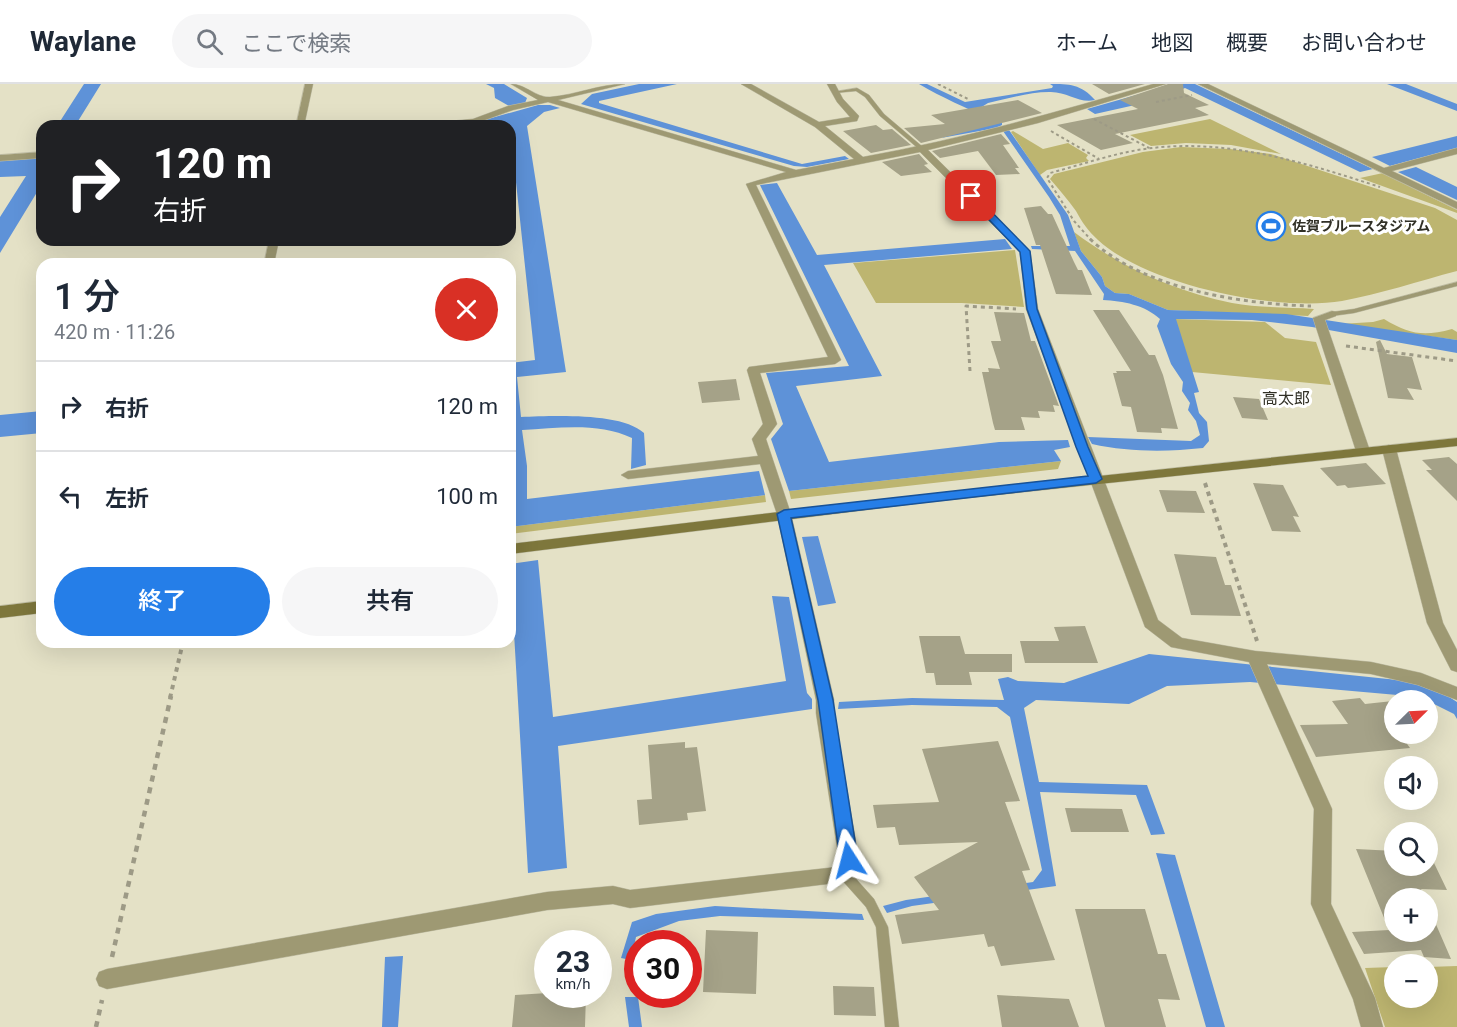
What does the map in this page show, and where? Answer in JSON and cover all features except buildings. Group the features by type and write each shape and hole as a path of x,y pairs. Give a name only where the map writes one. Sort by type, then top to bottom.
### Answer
{"street":[{"path":"301,120 309,84"},
{"path":"515,84 548,100 785,168 795,173"},
{"path":"477,120 511,108 621,84"},
{"path":"745,84 818,125 861,160"},
{"path":"107,979 547,901 613,895 630,899 845,875 849,860 825,700 784,514 759,439 770,424 753,370 835,360 751,184 795,173 922,149 1035,121 1162,84"},
{"path":"1202,84 1386,170 1457,206"},
{"path":"818,125 854,119 855,116 833,88"},
{"path":"922,149 1025,251 1032,309 1082,447 1151,623 1177,643 1256,660 1371,668 1421,680 1457,694"},
{"path":"1386,170 1457,151"},
{"path":"0,158 36,155"},
{"path":"1332,314 1321,324 1364,451"},
{"path":"516,548 784,514 1457,442"},
{"path":"1389,449 1435,623 1457,666"},
{"path":"628,476 765,459"},
{"path":"0,612 36,608"},
{"path":"1256,660 1323,809 1321,903 1364,998 1372,1027"}],"lane":[{"path":"833,88 857,89 867,96 882,116 922,149"},
{"path":"1332,314 1354,311 1457,284"},
{"path":"845,875 870,903 882,927 892,1027"}],"path":[{"path":"938,84 968,99"},
{"path":"1154,102 1182,95 1194,95"},
{"path":"1101,114 1090,117 1150,148"},
{"path":"1035,121 1099,159"},
{"path":"1332,314 1323,306 1251,304 1212,296 1168,282 1135,268 1097,246 1079,228 1047,178 1050,173 1099,159 1150,148 1187,145 1229,147 1273,154 1384,189"},
{"path":"970,371 966,306 1032,309"},
{"path":"1328,343 1457,361"},
{"path":"1201,468 1259,647 1256,660"},
{"path":"96,1027 182,648"}],"shaded area":[{"path":"1210,119 1281,154 1231,145 1186,143 1151,146 1130,135"},
{"path":"1013,131 1043,149 1068,143 1088,155 1086,158 1089,161 1047,170 1040,175 1011,132"},
{"name":"佐賀ブルースタジアム","path":"1181,147 1230,149 1271,154 1435,208 1457,220 1457,271 1342,301 1283,302 1214,291 1180,282 1120,256 1091,233 1050,179 1054,174 1143,152"},
{"path":"1383,173 1457,210 1457,213 1360,178"},
{"path":"1074,232 1129,267 1189,292 1242,305 1314,309 1308,316 1168,310 1129,294 1115,293 1105,286 1102,277 1081,251"},
{"path":"1015,250 1024,307 962,303 876,303 853,263"},
{"path":"1175,319 1265,322 1285,338 1316,342 1331,385 1192,372"},
{"path":"1384,319 1416,333 1433,333 1452,329 1457,332 1457,340 1340,324"},
{"path":"1061,461 1058,469 791,499 789,491"},
{"path":"765,495 766,502 516,533 516,526"},
{"path":"1457,966 1457,1027 1385,1027 1365,968 1384,967 1384,1008 1438,1008 1438,967"}],"water":[{"path":"84,84 101,84 79,120 61,120"},
{"path":"486,84 504,84 527,98 525,103 509,106 495,98 494,88"},
{"path":"639,84 677,84 599,101 599,103 802,164 845,156 849,159 807,167 794,166 581,104 592,94"},
{"path":"919,84 927,84 965,102 1052,88 1050,84 1080,88 1095,100 1084,100 1062,93 1041,92 988,103 980,108 1002,122 1002,125 941,138 990,120"},
{"path":"1175,84 1195,84 1373,169 1360,172 1185,88 1153,101 1095,114 1087,109"},
{"path":"1387,84 1406,84 1457,104 1457,111"},
{"path":"538,105 560,108 544,112 527,126 566,372 517,377 521,417 603,418 633,426 644,433 646,465 631,469 632,438 619,433 578,427 522,430 527,466 527,499 759,471 765,495 516,526 516,362 535,360 516,182 516,120 484,120"},
{"path":"1009,130 1068,215 1081,251 1102,277 1105,286 1115,293 1129,294 1168,310 1286,314 1457,340 1457,353 1312,327 1252,320 1176,319 1199,392 1194,393 1199,413 1207,422 1209,441 1203,448 1161,451 1119,449 1092,444 1088,437 1191,441 1200,435 1196,421 1188,410 1190,403 1182,391 1183,382 1171,364 1157,326 1160,319 1148,310 1133,305 1103,300 1104,294 1075,251 1032,249 1031,246 1070,246 1060,215 1003,131"},
{"path":"1457,136 1457,148 1390,166 1372,157"},
{"path":"36,158 36,194 0,253 0,217 26,176 0,177 0,161"},
{"path":"1416,167 1457,187 1457,200 1398,172"},
{"path":"777,183 817,255 1005,239 1012,249 824,265 882,376 796,386 829,462 999,442 1068,440 1070,447 1054,450 1061,461 789,491 771,439 783,424 766,373 849,366 760,185"},
{"path":"36,412 36,434 0,437 0,415"},
{"path":"818,536 836,603 818,606 802,537"},
{"path":"538,560 553,717 786,681 772,596 789,597 807,693 812,699 812,709 558,746 567,868 528,873 515,648 516,563"},
{"path":"1149,654 1417,682 1437,689 1457,702 1457,719 1454,714 1438,706 1438,690 1384,690 1384,694 1250,682 1167,686 1129,704 1036,700 1024,708 1039,782 1147,785 1165,834 1151,835 1136,795 1040,792 1056,886 912,906 887,913 883,906 906,900 1033,882 1042,870 1010,717 997,707 912,705 838,709 839,702 912,698 1004,700 998,679 1008,677 1018,681 1064,683"},
{"path":"1156,853 1175,855 1225,1027 1206,1027"},
{"path":"715,906 862,914 864,920 720,916 679,921 655,930 630,930 632,922 656,914"},
{"path":"403,956 398,1027 382,1027 385,957"},
{"path":"626,1008 639,1008 642,1027 629,1027"}],"place":[{"name":"佐賀ブルースタジアム","path":"1271,226"}],"district":[{"name":"高太郎","path":"1286,398"}],"route":[{"path":"849,860 825,713 825,700 784,514 1096,479 1082,447 1032,309 1025,251 1020,243 971,196"}]}
